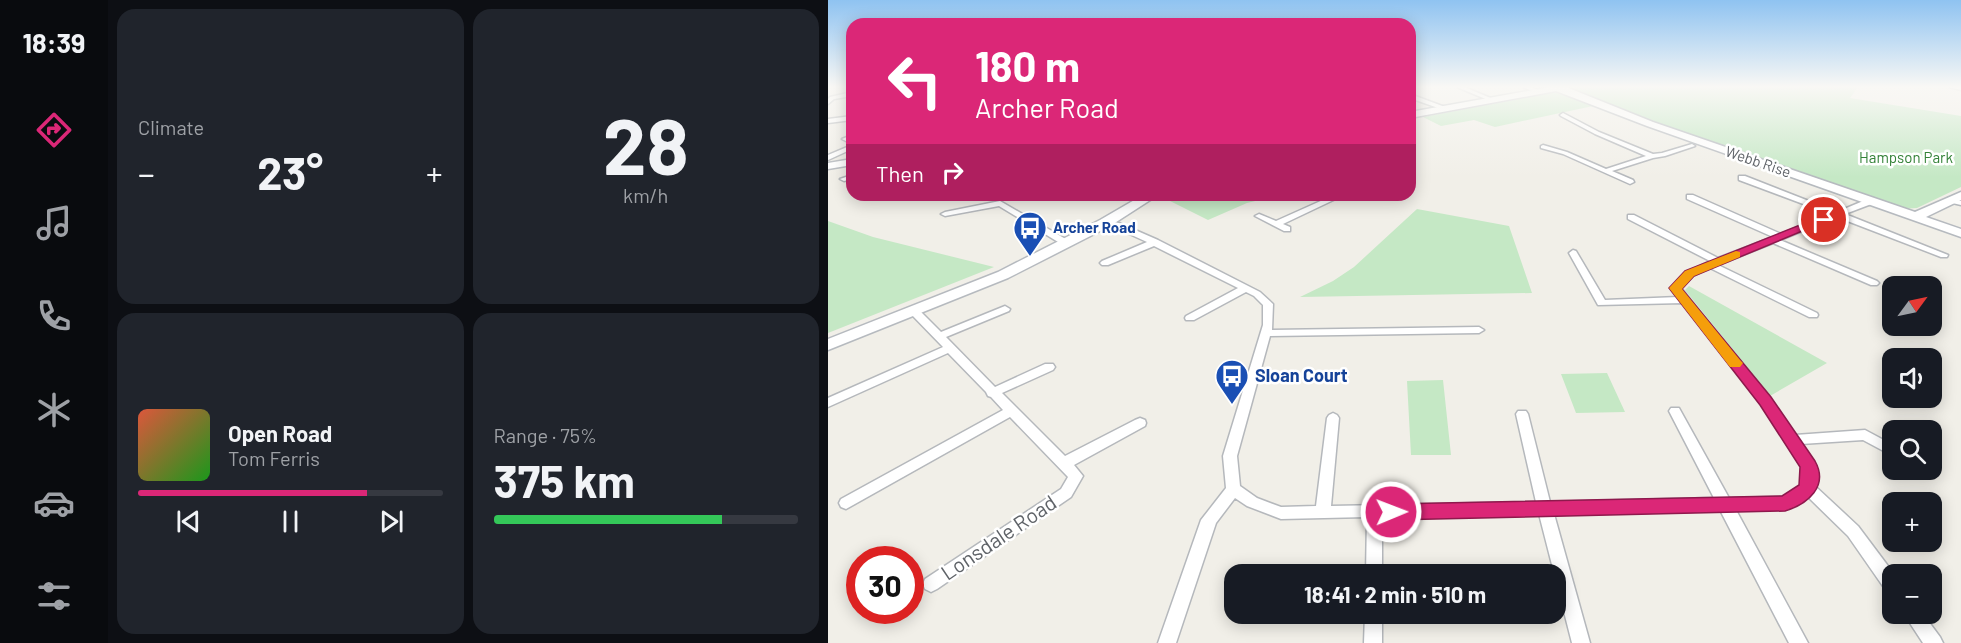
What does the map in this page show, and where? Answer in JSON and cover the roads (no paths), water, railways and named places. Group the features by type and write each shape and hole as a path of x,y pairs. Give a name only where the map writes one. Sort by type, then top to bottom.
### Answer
{"street":[{"path":"1567,117 1652,156"},
{"name":"Webb Rise","path":"1633,117 1961,233"},
{"path":"828,121 846,119"},
{"path":"1605,171 1692,146"},
{"path":"1543,147 1562,152 1630,182"},
{"path":"828,158 846,150"},
{"path":"828,166 846,163"},
{"path":"1742,178 1944,255"},
{"path":"1690,197 1874,283"},
{"path":"1915,217 1958,200"},
{"path":"828,345 1003,275 1105,223 1141,201"},
{"path":"1276,224 1327,201"},
{"path":"1871,201 1690,274 1676,288 1765,401 1809,466 1809,489 1853,531 1882,572"},
{"path":"945,214 1000,203 1066,243"},
{"path":"1259,216 1287,229"},
{"path":"1631,217 1813,315"},
{"path":"1105,223 1116,225 1155,242 1264,298 1268,304 1265,333 1230,456 1233,489 1209,520 1167,643"},
{"path":"1105,263 1155,242"},
{"path":"1573,253 1602,303 1684,300"},
{"path":"1190,318 1244,289"},
{"path":"938,337 1005,309"},
{"name":"Lonsdale Road","path":"914,311 1076,476 1066,493 932,584"},
{"path":"1265,333 1479,330"},
{"path":"828,403 949,348"},
{"path":"992,393 1049,367"},
{"path":"846,503 1011,411"},
{"path":"1675,411 1799,643"},
{"path":"1522,414 1581,643"},
{"path":"1323,513 1333,418"},
{"path":"1063,464 1140,423"},
{"path":"1791,440 1865,435 1882,445"},
{"path":"1233,489 1252,502 1281,513 1785,503 1809,489"},
{"path":"1374,564 1375,512"},
{"path":"1373,643 1374,624"},
{"path":"1920,624 1934,643"}],"place":[{"name":"Archer Road","path":"1030,257"},
{"name":"Sloan Court","path":"1232,405"}],"park label":[{"name":"Hampson Park","path":"1906,158"}]}
